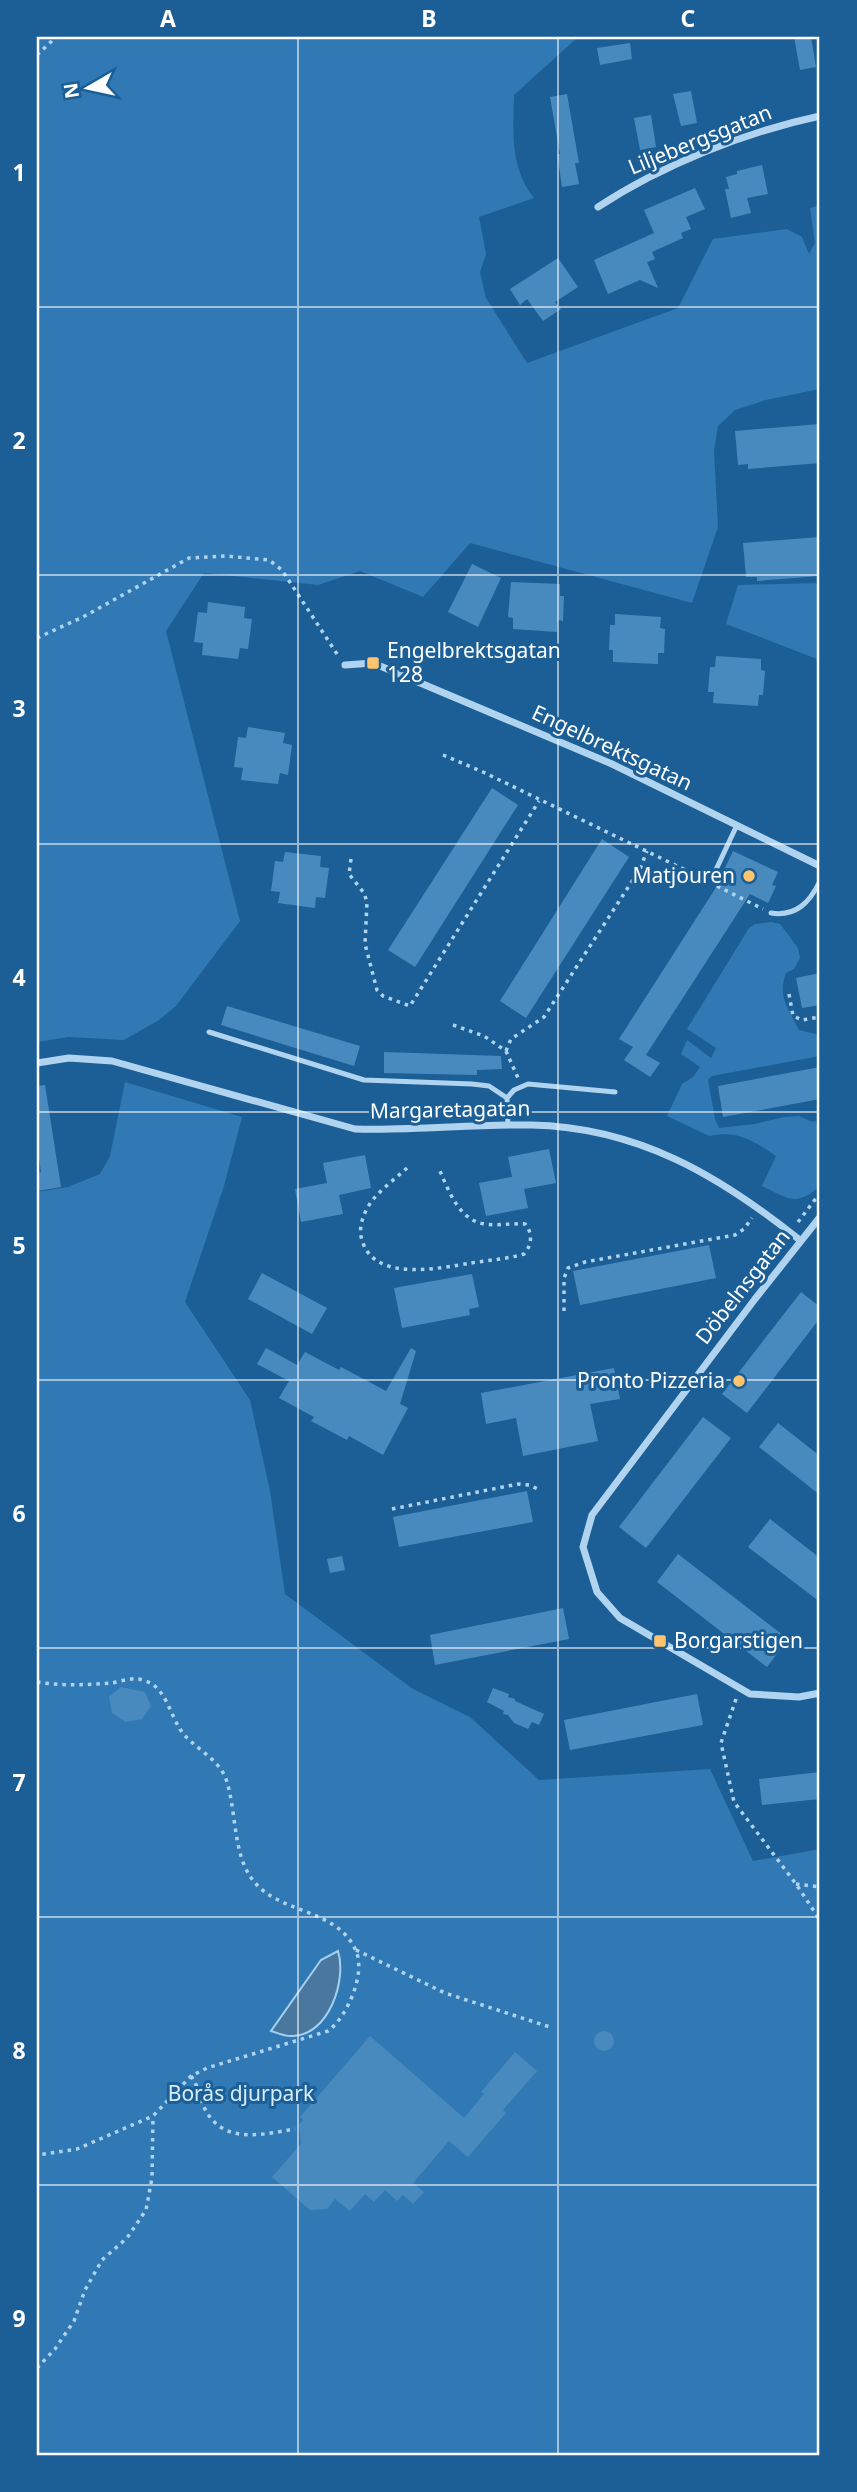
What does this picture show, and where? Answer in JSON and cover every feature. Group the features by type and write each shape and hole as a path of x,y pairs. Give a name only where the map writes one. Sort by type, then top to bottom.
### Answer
{"street":[{"name":"Liljebergsgatan","path":"598,207 634,184 747,136 820,116"},
{"name":"Engelbrektsgatan","path":"345,665 373,663 612,764 820,866"},
{"name":"Margaretagatan","path":"37,1063 69,1058 112,1061 355,1129 533,1125 580,1129 625,1139 658,1149 710,1176 801,1241"},
{"name":"Döbelnsgatan","path":"740,1688 620,1618 597,1592 583,1547 592,1515 820,1217"},
{"path":"740,1688 750,1694 799,1697 820,1693"}],"lane":[{"path":"713,876 737,825"},
{"path":"771,914 792,913 800,908 814,893 820,881"},
{"path":"209,1032 364,1080 489,1086 507,1098"},
{"path":"508,1125 507,1098 514,1090 528,1084 615,1092"}],"path":[{"path":"37,55 57,37"},
{"path":"37,638 83,617 189,558 226,556 269,560 282,570 345,665"},
{"path":"443,755 647,851 771,914"},
{"path":"351,859 349,874 364,893 367,902 365,944 377,990 383,996 411,1006 539,801"},
{"path":"506,1051 511,1039 544,1017 639,869 647,851"},
{"path":"789,995 793,1016 802,1020 820,1017"},
{"path":"453,1025 484,1036 506,1051 522,1086"},
{"path":"407,1168 374,1199 360,1225 365,1249 374,1259 391,1267 430,1269 524,1254 530,1248 530,1230 525,1224 493,1225 471,1221 449,1191 440,1171"},
{"path":"790,1232 820,1193"},
{"path":"564,1311 564,1278 568,1268 585,1262 735,1235 750,1222 757,1208"},
{"path":"392,1509 518,1483 540,1490"},
{"path":"37,1682 97,1684 137,1679 152,1683 163,1696 187,1740 207,1754 225,1776 240,1850 250,1877 268,1894 324,1919 342,1931 356,1950 359,1966 349,2005 338,2024 328,2031 222,2063 191,2076 153,2116 77,2149 37,2155"},
{"path":"740,1688 721,1743 734,1802 820,1920"},
{"path":"796,1884 820,1887"},
{"path":"356,1950 445,1993 553,2028"},
{"path":"191,2076 197,2085 205,2110 215,2123 229,2132 249,2136 295,2130"},
{"path":"37,2368 55,2349 74,2321 85,2290 102,2260 127,2238 146,2210 152,2178 153,2116"}],"green space":[{"path":"37,37 578,37 514,95 517,162 526,186 534,198 479,217 486,254 480,272 486,298 527,363 678,308 713,239 787,229 802,237 809,254 815,243 810,208 820,205 820,389 766,400 735,410 718,426 714,450 718,527 692,603 470,543 423,597 360,571 318,585 204,573 166,631 240,921 176,1006 159,1020 124,1040 68,1037 37,1042"},
{"path":"820,583 820,699 817,659 726,624 738,585"},
{"path":"755,924 780,924 798,948 800,958 794,969 786,973 784,996 799,1030 820,1035 820,1056 712,1076 708,1080 719,1128 799,1116 820,1122 820,1186 798,1199 786,1197 762,1186 776,1156 759,1145 737,1135 709,1136 667,1116 682,1084 693,1077 700,1067 681,1054 687,1040 711,1058 716,1048 687,1029 749,928"},
{"name":"Borås djurpark","path":"125,1082 242,1117 224,1186 185,1302 250,1400 270,1491 285,1594 413,1689 470,1717 539,1780 710,1769 753,1861 820,1849 820,2455 37,2455 37,1192 68,1187 100,1174 110,1156"}],"shaded area":[{"path":"338,1951 340,1976 332,2004 325,2016 306,2033 290,2036 271,2031 321,1960"}],"building":[{"path":"794,37 811,37 816,67 800,70"},
{"path":"630,43 632,59 600,65 597,48"},
{"path":"691,91 697,123 681,126 673,94"},
{"path":"567,94 579,163 575,163 579,184 562,187 557,154 560,154 550,97"},
{"path":"651,115 656,147 640,150 634,118"},
{"path":"762,165 768,194 747,198 751,213 731,218 725,189 729,189 726,177 737,174 737,171"},
{"path":"695,188 705,209 686,217 691,229 681,233 683,238 652,252 655,259 647,262 658,288 640,280 608,294 594,260 654,233 644,210"},
{"path":"558,258 578,287 555,302 561,309 543,321 527,299 520,305 510,289"},
{"path":"820,424 820,463 748,469 748,464 738,465 735,431"},
{"path":"820,537 820,576 757,581 757,577 746,577 743,543"},
{"path":"472,564 501,578 478,627 448,612"},
{"path":"511,582 560,584 560,596 564,596 563,621 558,620 557,632 513,629 513,618 508,617"},
{"path":"208,602 245,607 244,618 252,619 248,649 240,648 238,659 202,655 203,643 194,642 198,612 207,613"},
{"path":"615,614 661,617 660,628 665,629 664,653 658,653 658,664 613,662 613,650 609,650 610,625 615,625"},
{"path":"716,656 761,659 761,670 765,671 763,695 759,695 758,706 713,703 714,692 708,692 710,667 715,667"},
{"path":"248,727 285,733 283,743 292,745 288,775 280,773 278,784 241,780 243,768 234,767 238,737 246,738"},
{"path":"492,788 518,805 415,967 388,950"},
{"path":"602,839 629,857 526,1018 500,1001"},
{"path":"733,851 778,872 772,885 776,886 768,903 750,894 646,1055 660,1063 650,1077 624,1060 633,1047 619,1039 715,889"},
{"path":"285,852 321,856 320,867 329,868 325,898 316,897 315,908 278,903 280,892 271,891 275,861 283,862"},
{"path":"820,973 820,1005 802,1008 796,978"},
{"path":"227,1006 360,1046 354,1066 221,1025"},
{"path":"384,1052 501,1056 502,1069 477,1070 477,1075 384,1073"},
{"path":"820,1067 820,1099 723,1117 718,1086"},
{"path":"45,1085 61,1187 37,1191 37,1173 41,1172 37,1144 37,1086"},
{"path":"549,1149 556,1183 524,1189 528,1208 486,1216 479,1183 512,1177 508,1157"},
{"path":"365,1155 371,1188 339,1195 343,1214 301,1222 295,1189 327,1183 323,1163"},
{"path":"709,1245 716,1278 580,1305 573,1271"},
{"path":"262,1273 327,1308 312,1334 248,1299"},
{"path":"472,1274 479,1307 469,1309 470,1315 402,1328 394,1288"},
{"path":"801,1292 820,1307 820,1318 747,1413 722,1394"},
{"path":"266,1348 297,1365 305,1352 339,1370 341,1367 386,1391 411,1348 416,1351 400,1404 408,1408 383,1455 349,1436 347,1440 311,1421 314,1417 279,1398 289,1381 257,1364"},
{"path":"614,1368 620,1399 590,1404 598,1441 523,1456 516,1418 486,1424 481,1393"},
{"path":"703,1417 731,1438 646,1548 619,1527"},
{"path":"778,1423 820,1456 820,1495 759,1447"},
{"path":"527,1491 533,1522 399,1547 393,1517"},
{"path":"770,1519 820,1558 820,1602 748,1547"},
{"path":"678,1554 788,1639 767,1667 657,1582"},
{"path":"342,1556 345,1570 330,1573 327,1559"},
{"path":"563,1608 569,1639 435,1665 430,1635"},
{"path":"121,1687 145,1692 151,1706 142,1719 126,1722 112,1713 109,1697"},
{"path":"493,1688 544,1714 539,1725 532,1722 528,1729 514,1723 508,1715 503,1714 504,1711 487,1702"},
{"path":"697,1694 703,1725 570,1750 564,1720"},
{"path":"820,1772 820,1799 762,1805 759,1779"},
{"path":"604,2031 611,2034 614,2041 611,2048 604,2051 597,2048 594,2041 597,2034"},
{"path":"370,2036 464,2118 484,2094 481,2092 515,2052 537,2071 503,2110 506,2113 468,2157 449,2141 413,2183 424,2192 413,2204 403,2195 397,2201 385,2190 374,2202 365,2194 350,2211 335,2199 327,2209 310,2210 272,2177 301,2144 299,2125 303,2120 300,2117"}],"place":[{"name":"Engelbrektsgatan 128","path":"373,663"},
{"name":"Matjouren","path":"749,876"},
{"name":"Pronto Pizzeria","path":"739,1381"},
{"name":"Borgarstigen","path":"660,1641"}]}
